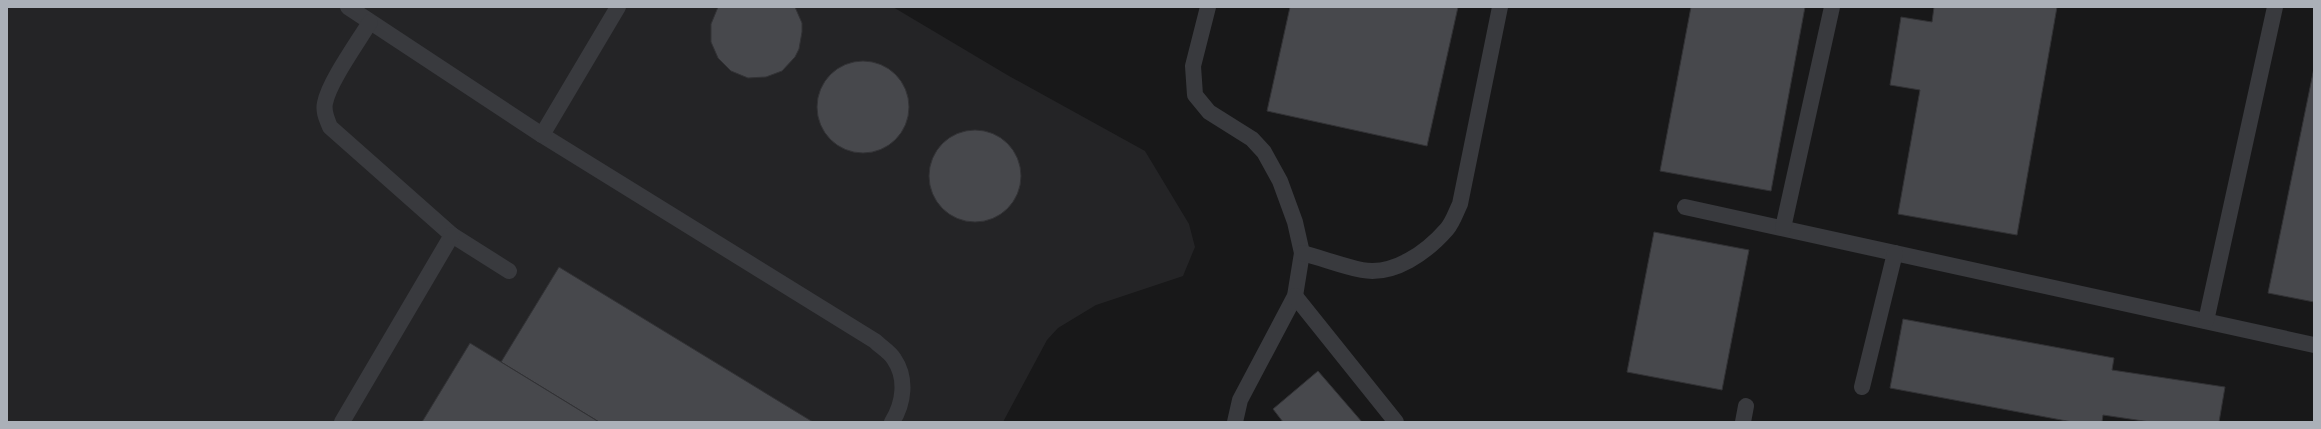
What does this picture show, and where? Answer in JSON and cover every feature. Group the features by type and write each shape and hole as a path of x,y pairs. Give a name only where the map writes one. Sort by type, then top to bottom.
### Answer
{"lane":[{"path":"348,7 542,135 875,341 894,358 902,377 902,396 892,422"},
{"path":"542,135 618,7"},
{"path":"1208,7 1193,66 1194,95 1209,112 1252,139 1264,152 1280,182 1295,222 1302,253 1295,296 1240,400 1234,422"},
{"path":"1302,253 1363,270 1385,270 1408,262 1429,246 1448,228 1460,204 1500,7"},
{"path":"1783,228 1832,7"},
{"path":"2206,321 2275,7"},
{"path":"370,22 329,91 325,104 325,115 330,127 452,235 509,271"},
{"path":"1685,207 2314,345"},
{"path":"342,422 452,235"},
{"path":"1862,387 1895,253"},
{"path":"1295,296 1396,422"}],"shaded area":[{"path":"7,7 893,7 1009,76 1145,151 1189,224 1195,247 1183,276 1096,305 1058,328 1047,340 1003,422 7,422"}],"building":[{"path":"718,7 795,7 802,23 802,32 799,49 795,57 782,71 766,77 748,78 731,71 718,58 711,42 711,24"},
{"path":"1290,7 1458,7 1427,146 1267,111"},
{"path":"1691,7 1805,7 1771,191 1660,171"},
{"path":"1934,7 2057,7 2017,235 1898,214 1920,90 1890,85 1901,17 1932,22"},
{"path":"863,61 881,65 895,75 905,89 909,107 905,125 895,139 881,149 863,153 845,149 831,139 821,125 817,107 821,89 831,75 845,65"},
{"path":"2314,68 2314,302 2268,293"},
{"path":"975,130 984,131 1001,138 1013,150 1020,167 1020,185 1013,202 1001,214 984,221 975,222 966,221 949,214 937,202 930,185 929,176 930,167 937,150 949,138 966,131"},
{"path":"1654,232 1749,250 1722,390 1627,372"},
{"path":"559,267 813,422 599,422 501,362"},
{"path":"1903,319 2114,358 2112,370 2225,387 2219,422 2150,422 2103,415 2102,422 2072,422 1890,388"},
{"path":"470,343 501,362 599,422 422,422"},
{"path":"1318,371 1362,422 1283,422 1273,409"}]}
